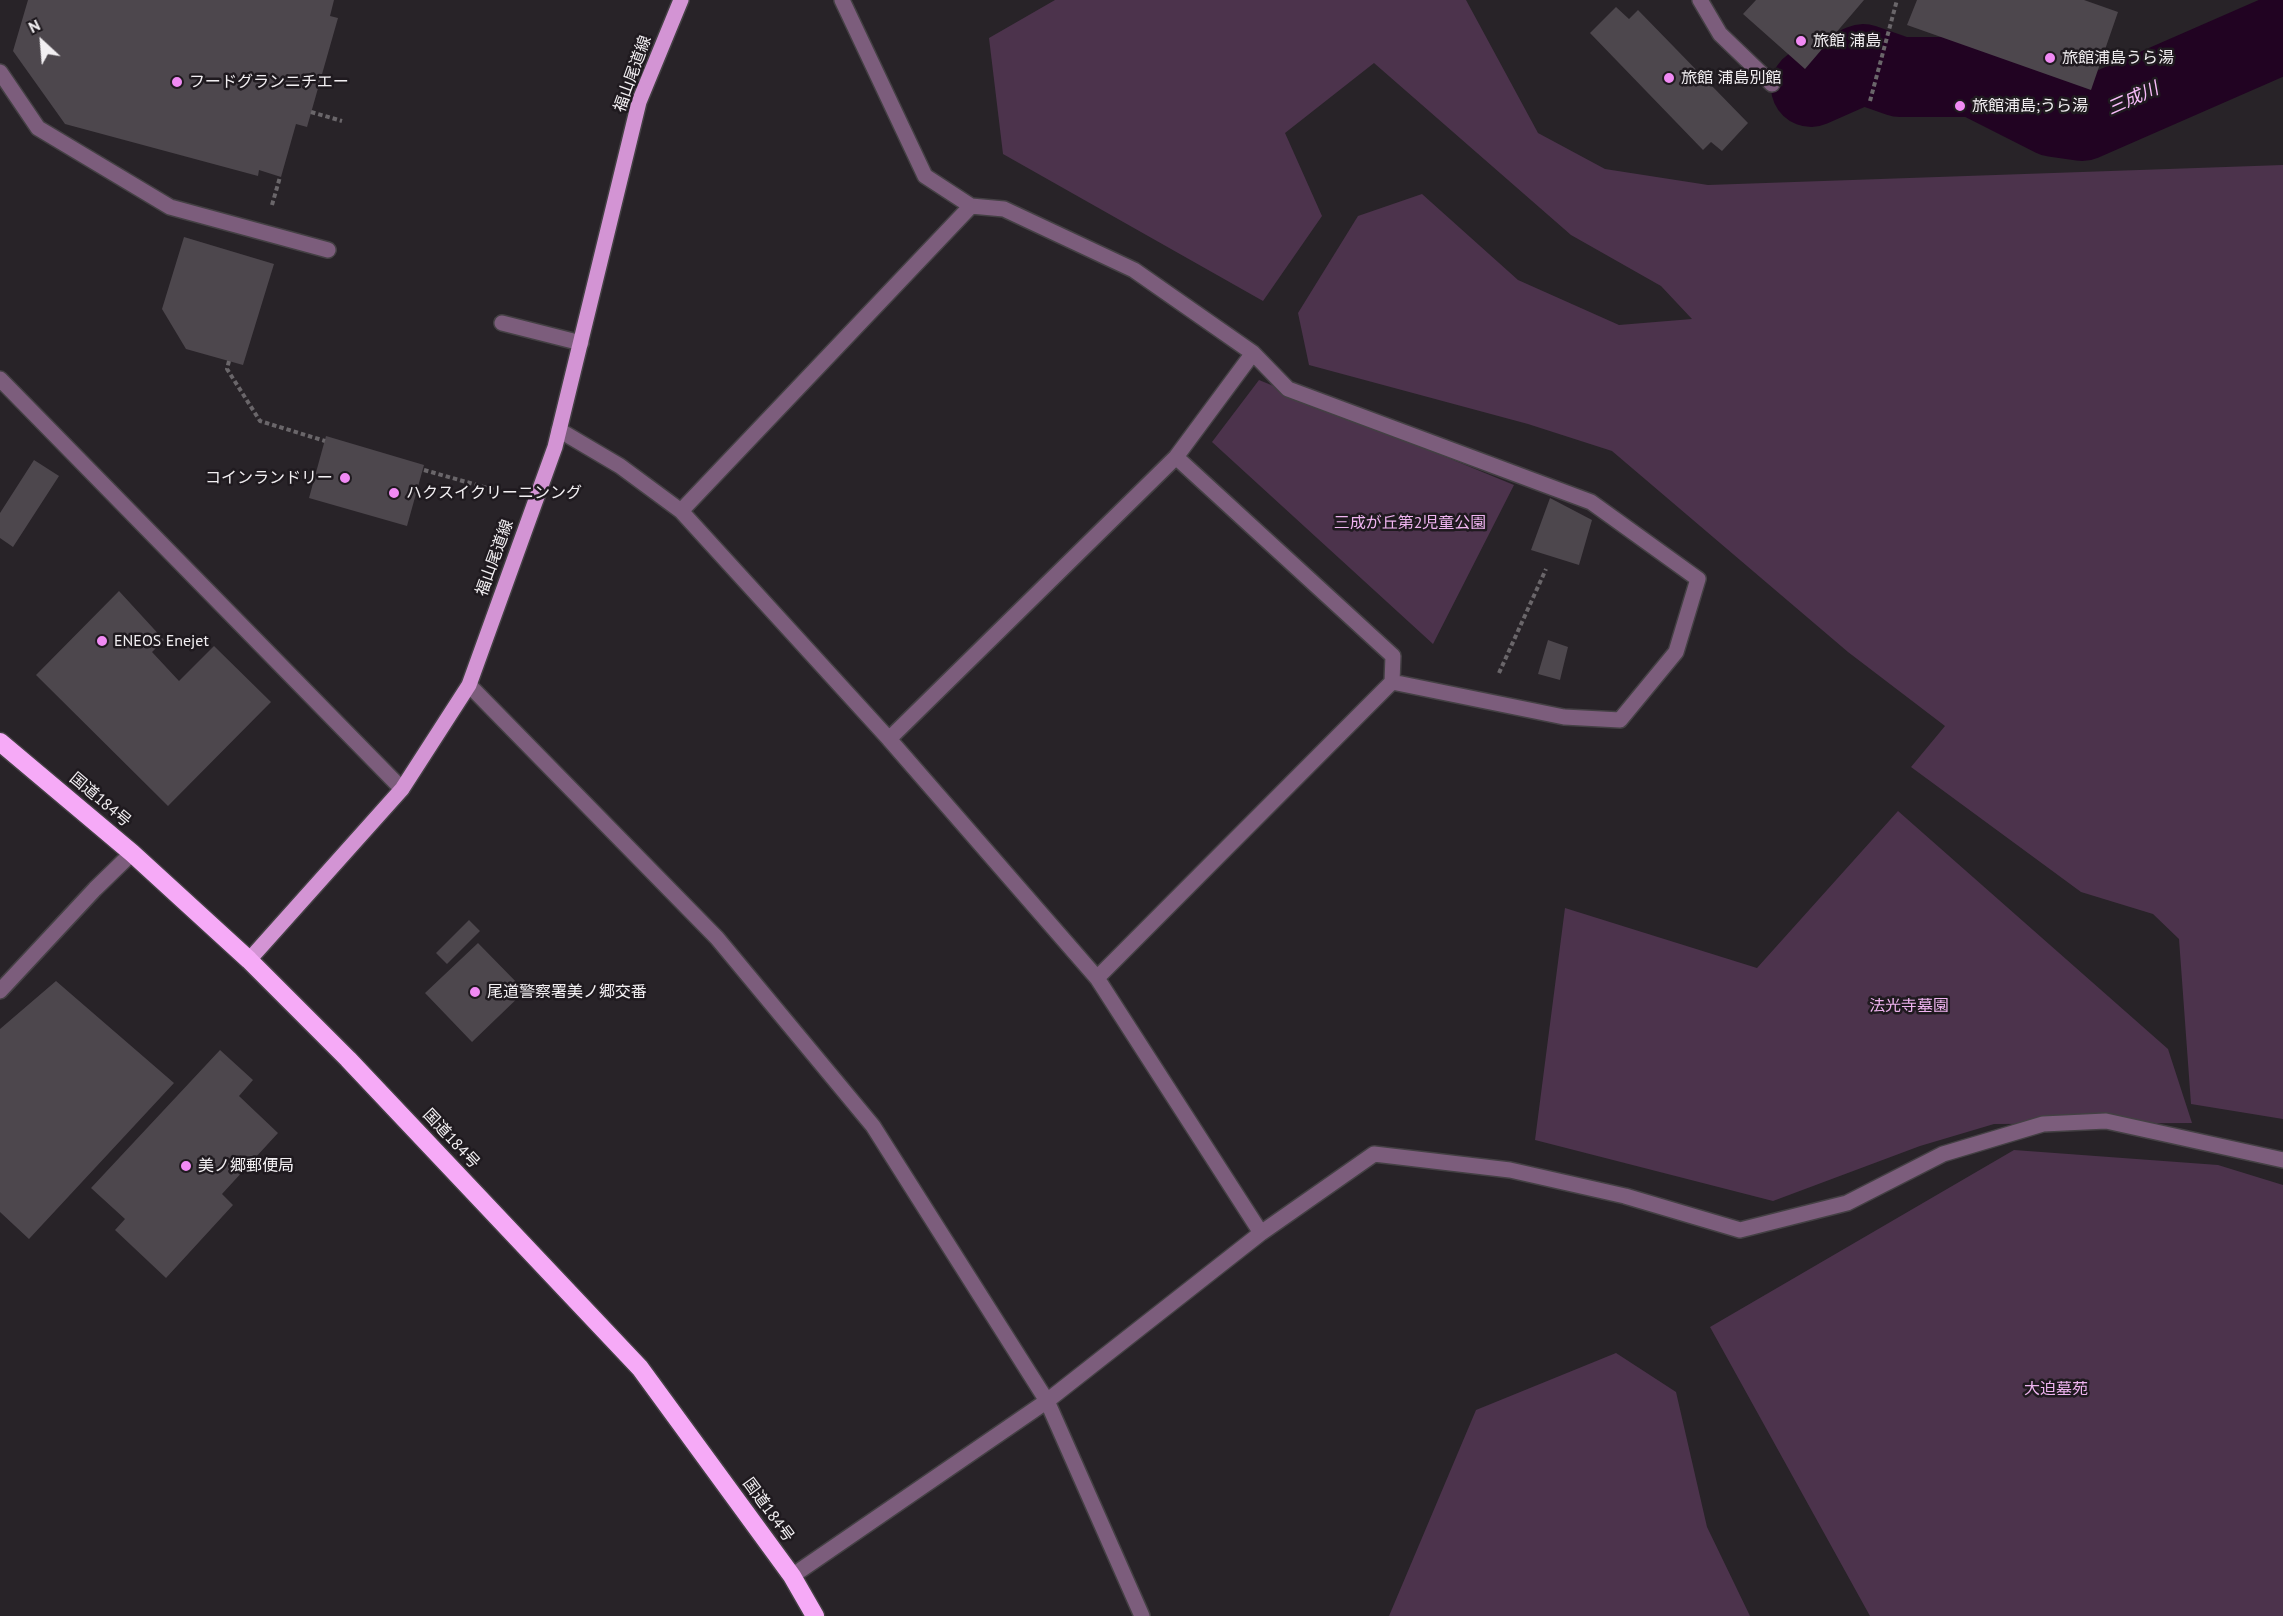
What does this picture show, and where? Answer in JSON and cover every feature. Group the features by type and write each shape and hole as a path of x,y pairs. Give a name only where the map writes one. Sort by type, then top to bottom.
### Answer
{"highway":[{"name":"国道184号","path":"0,742 132,853 249,960 348,1059 640,1368 792,1576 815,1616"}],"main road":[{"name":"福山尾道線","path":"249,960 402,789 469,685 555,447 639,102 681,0"}],"street":[{"path":"842,0 925,176 971,206 1004,209 1134,270 1253,353 1288,389 1591,502 1698,579 1676,652 1620,720 1564,717 1392,682"},
{"path":"1700,0 1720,33 1772,84"},
{"path":"0,72 38,129 170,207 328,250"},
{"path":"681,511 971,206"},
{"path":"502,323 581,343"},
{"path":"889,739 1176,457 1253,353"},
{"path":"0,379 402,789"},
{"path":"560,430 620,466 681,511 889,739 1097,978 1261,1233"},
{"path":"1097,978 1392,682 1393,656 1176,457"},
{"path":"469,685 717,938 873,1126 1047,1401 1142,1616"},
{"path":"0,991 95,889 132,853"},
{"path":"792,1576 1047,1401 1261,1233 1374,1154 1510,1170 1625,1196 1740,1230 1847,1203 1943,1154 2043,1124 2106,1121 2283,1160"}],"path":[{"path":"1870,101 1897,0"},
{"path":"311,112 342,121"},
{"path":"271,208 280,177"},
{"path":"229,361 227,369 260,421 325,441"},
{"path":"423,470 498,491"},
{"path":"1486,701 1546,569"}],"green space":[{"path":"1055,0 1466,0 1538,133 1605,169 1708,185 2283,165 2283,1119 2191,1104 2179,939 2153,914 2081,892 1911,767 1945,726 1848,652 1612,451 1528,424 1309,365 1298,313 1358,216 1422,194 1518,280 1619,325 1692,319 1661,286 1571,235 1374,63 1285,133 1322,216 1263,301 1003,154 989,38"},
{"name":"三成が丘第2児童公園","path":"1259,380 1514,485 1433,644 1212,442"},
{"name":"法光寺墓園","path":"1898,811 2168,1049 2192,1123 1994,1124 1920,1146 1773,1201 1535,1140 1565,908 1757,968"},
{"name":"大迫墓苑","path":"2014,1150 2218,1165 2283,1185 2283,1616 1870,1616 1710,1327"},
{"path":"1616,1353 1676,1392 1707,1527 1750,1616 1389,1616 1476,1410"}],"building":[{"name":"フードグランニチエー","path":"28,0 334,0 330,16 338,18 307,127 296,124 281,177 259,170 258,176 65,124 13,51"},
{"name":"旅館 浦島","path":"1756,0 1864,0 1805,69 1743,14"},
{"name":"旅館浦島うら湯","path":"1917,0 2084,0 2118,12 2091,90 1907,25"},
{"name":"旅館 浦島別館","path":"1616,7 1629,19 1638,10 1748,123 1722,151 1711,142 1703,150 1590,33"},
{"path":"184,237 274,264 243,365 186,349 162,309"},
{"path":"326,436 424,465 407,526 309,498"},
{"path":"34,460 59,476 13,547 0,538 0,513"},
{"path":"1550,498 1592,520 1579,565 1531,550"},
{"path":"119,591 164,640 152,652 179,681 214,646 271,702 168,806 36,675"},
{"path":"1548,640 1568,647 1560,680 1538,674"},
{"path":"469,920 480,931 447,964 436,953"},
{"name":"尾道警察署美ノ郷交番","path":"478,943 525,991 472,1042 425,993"},
{"path":"56,981 174,1083 29,1239 0,1212 0,1029"},
{"path":"220,1050 253,1080 239,1096 278,1133 222,1194 233,1205 166,1278 115,1230 125,1219 91,1188"}],"waterway":[{"name":"三成川","path":"1811,87 1863,64 1900,77 1975,77 2054,117 2082,121 2283,33"}],"place":[{"name":"旅館 浦島","path":"1801,41"},
{"name":"旅館浦島うら湯","path":"2050,58"},
{"name":"旅館 浦島別館","path":"1669,78"},
{"name":"フードグランニチエー","path":"177,82"},
{"name":"旅館浦島;うら湯","path":"1960,106"},
{"name":"コインランドリー","path":"345,478"},
{"name":"ハクスイクリーニンング","path":"394,493"},
{"name":"ENEOS Enejet","path":"102,641"},
{"name":"尾道警察署美ノ郷交番","path":"475,992"},
{"name":"美ノ郷郵便局","path":"186,1166"}]}
